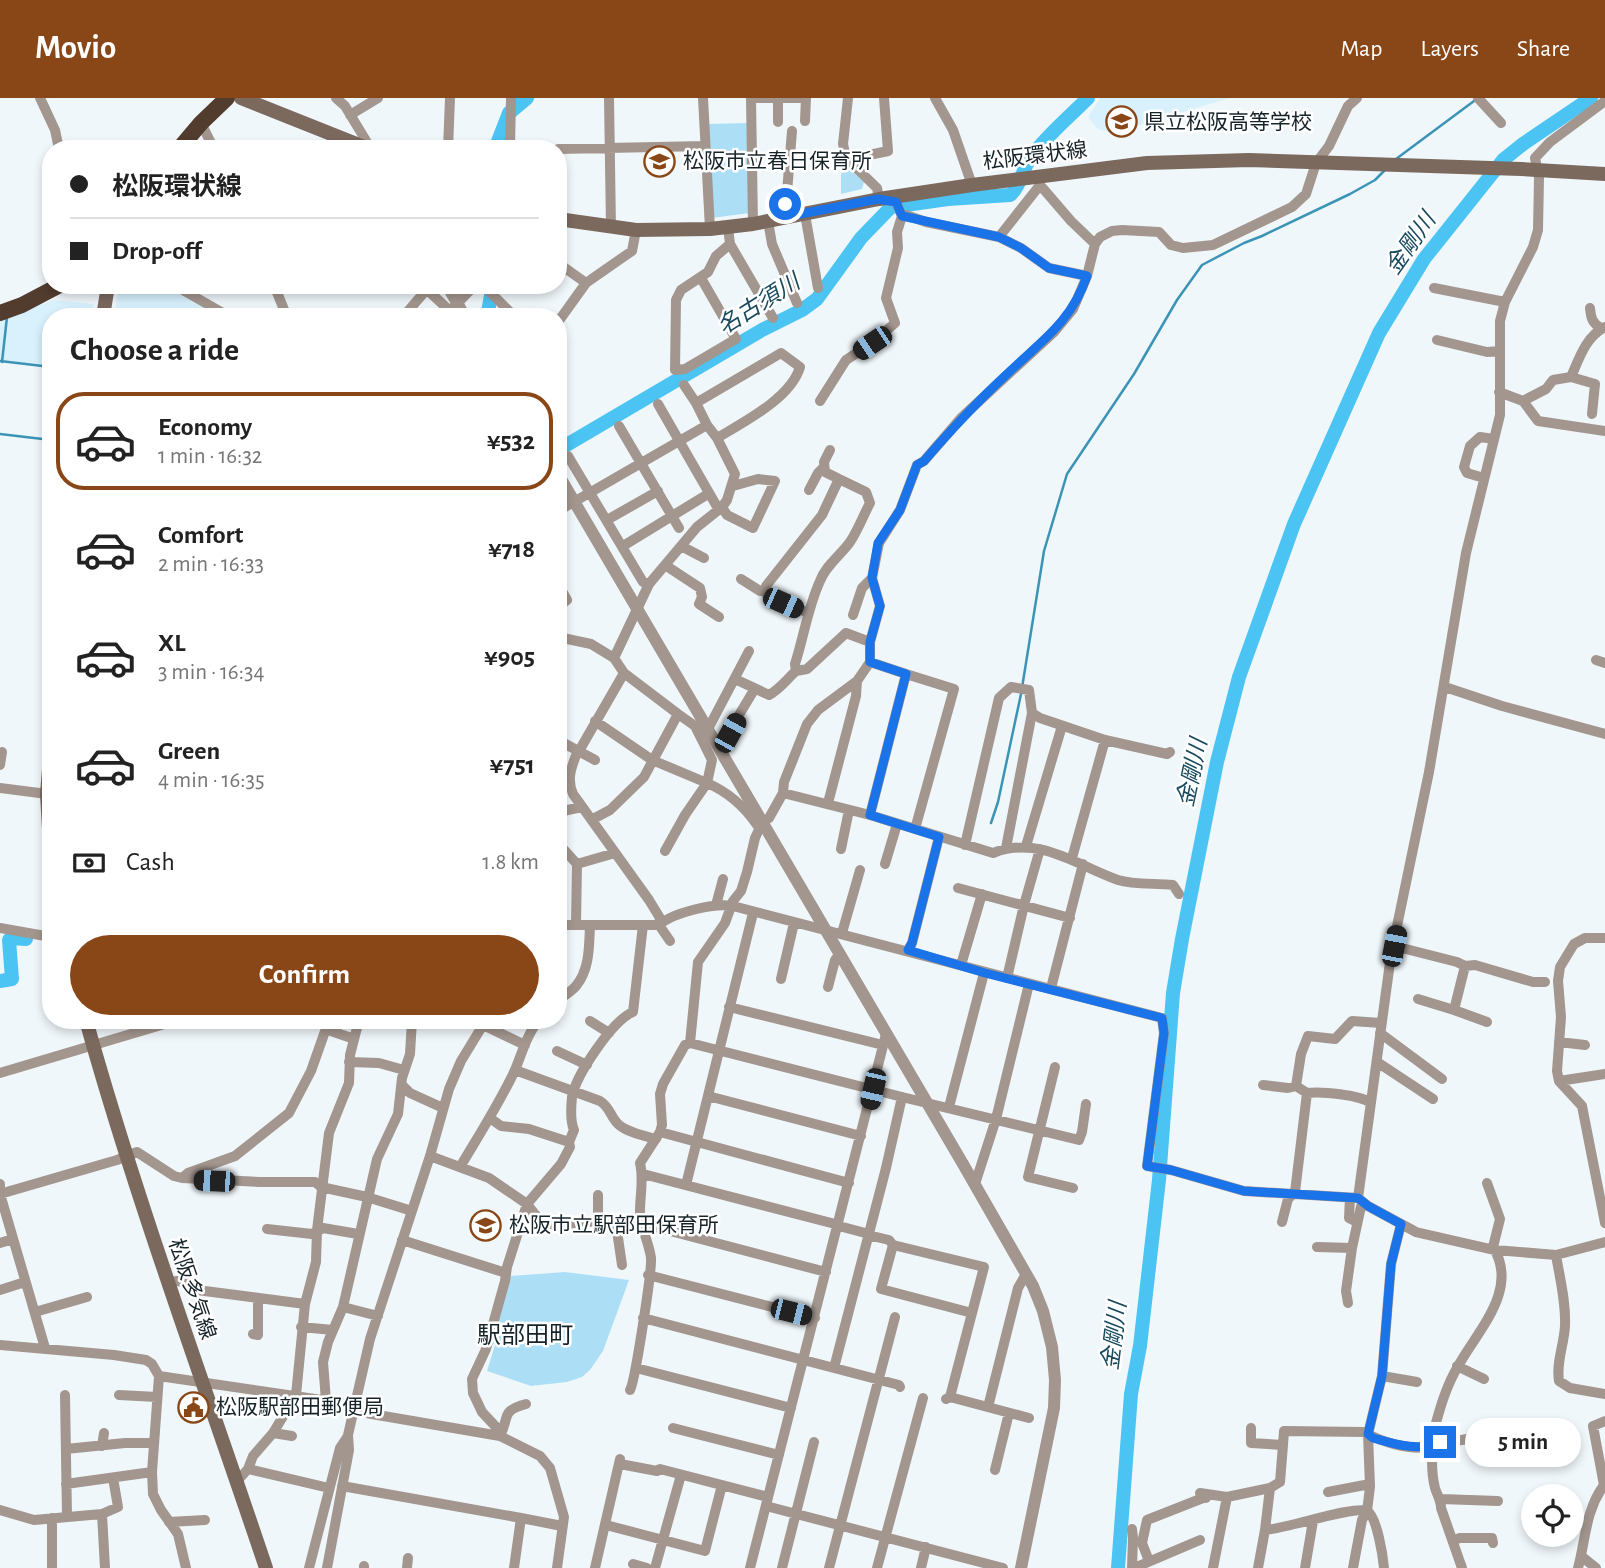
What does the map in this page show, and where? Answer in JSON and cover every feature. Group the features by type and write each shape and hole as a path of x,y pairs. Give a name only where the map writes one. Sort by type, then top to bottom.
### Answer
{"highway":[{"path":"187,140 227,98"},
{"path":"0,313 43,294"}],"main road":[{"path":"241,98 347,140"},
{"name":"松阪環状線","path":"567,221 636,230 710,229 878,199 1147,163 1249,160 1605,174"},
{"name":"松阪多気線","path":"89,1029 168,1283 238,1480 266,1568"}],"street":[{"path":"40,98 57,140"},
{"path":"336,98 347,106 365,140"},
{"path":"347,106 378,98"},
{"path":"448,140 450,98"},
{"path":"510,98 510,140"},
{"path":"609,98 611,228"},
{"path":"703,98 710,229"},
{"path":"797,303 760,222 751,98 799,98"},
{"path":"778,98 778,122"},
{"path":"805,121 806,98"},
{"path":"820,401 846,360 872,343 895,323 886,298 898,248 897,232 902,216 896,202 878,199 877,188 846,158 842,144 848,98"},
{"path":"846,158 888,151 884,98"},
{"path":"935,98 953,130 972,185"},
{"path":"595,722 652,760 717,787 739,803 757,825 769,818 783,793 784,782 807,724 818,710 857,681 870,662 870,642 880,606 872,578 878,543 900,510 917,465 924,461 961,418 1054,332 1073,309 1087,276 1095,244 1100,237 1122,230 1158,232 1171,245 1183,248 1213,245 1292,207 1306,194 1316,163 1329,146 1348,106 1357,98"},
{"path":"1478,98 1501,123"},
{"path":"1348,1303 1346,1291 1357,1222 1357,1200 1394,946 1445,687 1466,553 1500,415 1500,321 1505,302 1524,269 1538,230 1539,178 1535,158 1550,142 1605,101"},
{"path":"201,123 210,140"},
{"path":"785,217 793,131"},
{"path":"567,149 705,146"},
{"path":"999,237 1038,179 1071,221 1095,244"},
{"path":"807,213 818,288"},
{"path":"902,216 999,237 1021,248 1049,268 1087,276"},
{"path":"728,226 730,244 773,318"},
{"path":"567,309 586,283 632,251 636,230"},
{"path":"701,278 736,339 685,369 675,370 676,300 681,290 708,272 716,256 730,244"},
{"path":"567,269 586,283"},
{"path":"1434,288 1505,302"},
{"path":"190,294 214,308"},
{"path":"432,294 448,308"},
{"path":"455,308 467,294"},
{"path":"492,294 506,308"},
{"path":"1571,377 1587,343 1603,328 1595,325 1590,308"},
{"path":"1437,340 1487,352 1500,351"},
{"path":"696,403 781,353 800,367 797,376 766,409 717,438"},
{"path":"1523,401 1546,389 1553,380 1571,377 1595,384 1592,414"},
{"path":"614,658 649,584 683,547 697,527 722,507 733,486 735,474 717,438 684,385"},
{"path":"1499,392 1523,401 1538,421 1605,431"},
{"path":"658,404 716,505 722,507 727,515 752,528 775,481 758,479 733,486"},
{"path":"567,506 707,425"},
{"path":"619,426 679,528"},
{"path":"1485,478 1467,473 1464,467 1470,446 1480,437 1494,439"},
{"path":"796,671 795,664 808,622 808,613 820,580 849,542 870,503 866,492 825,471 824,462 830,450"},
{"path":"568,456 643,582 649,584"},
{"path":"810,490 824,467"},
{"path":"808,613 767,595 766,586 822,515 839,479"},
{"path":"567,490 839,955 885,1040 926,1102 1026,1274 1047,1324 1055,1380 1051,1431 1021,1568"},
{"path":"607,520 658,491"},
{"path":"623,546 708,494"},
{"path":"683,547 704,558"},
{"path":"665,565 700,588 702,597 699,604 719,617"},
{"path":"853,615 862,588 872,578"},
{"path":"741,579 760,591 767,591"},
{"path":"735,679 769,695 778,690 796,671 807,669 846,634 870,642"},
{"path":"567,639 591,644 614,658 624,673 695,726 712,760 706,783 665,850"},
{"path":"708,729 749,651"},
{"path":"870,662 954,689 915,829"},
{"path":"624,673 578,750 569,779 573,794 649,900 660,918 659,925"},
{"path":"870,815 906,674"},
{"path":"828,803 856,696 857,681"},
{"path":"965,845 999,698 1011,687 1029,691 1032,713 1006,848"},
{"path":"1445,687 1502,706 1605,733"},
{"path":"724,740 754,690"},
{"path":"1032,713 1105,740 1167,754 1170,752"},
{"path":"593,819 610,810 644,777 678,714"},
{"path":"1026,846 1062,726"},
{"path":"1072,858 1105,740"},
{"path":"567,744 595,760"},
{"path":"0,765 2,752"},
{"path":"0,788 42,793"},
{"path":"783,793 828,803 993,853 1006,848 1026,846 1040,849 1072,858 1121,881 1172,885 1179,894"},
{"path":"567,810 582,807"},
{"path":"841,849 849,810"},
{"path":"690,1042 698,962 725,923 741,891 754,838 762,823"},
{"path":"885,864 897,824"},
{"path":"908,950 939,837"},
{"path":"1007,978 1040,849"},
{"path":"567,853 577,864 576,925"},
{"path":"577,864 615,853"},
{"path":"1051,988 1083,864"},
{"path":"842,933 860,870"},
{"path":"716,905 723,879"},
{"path":"958,888 1070,918"},
{"path":"961,965 982,894"},
{"path":"567,925 659,925 698,909 716,905 733,906 1162,1018 1164,1033 1147,1166 1171,1170 1244,1191 1357,1200 1416,1232 1495,1250 1556,1255 1605,1242"},
{"path":"686,1185 754,913"},
{"path":"781,979 794,922"},
{"path":"567,994 575,987 584,972 588,958 590,925"},
{"path":"500,1436 496,1427 482,1412 473,1394 474,1373 486,1349 527,1203 561,1164 570,1147 569,1142 574,1130 574,1091 587,1065 609,1033 625,1015 632,1012 643,925"},
{"path":"659,925 665,930 670,941"},
{"path":"0,928 42,935"},
{"path":"1605,938 1585,938 1574,944 1560,967 1558,981 1562,1017 1557,1071 1559,1081 1582,1105 1601,1173 1605,1223"},
{"path":"1394,946 1465,966 1475,965 1533,982 1545,982"},
{"path":"828,987 835,960 839,955"},
{"path":"1454,1010 1465,966"},
{"path":"949,1107 985,973"},
{"path":"975,1184 996,1119 1029,984"},
{"path":"1418,999 1487,1022"},
{"path":"729,1007 885,1040"},
{"path":"590,1021 609,1033"},
{"path":"1296,1086 1301,1054 1308,1036 1335,1039 1352,1021 1380,1028 1442,1079"},
{"path":"0,1073 147,1029"},
{"path":"182,1178 188,1173 235,1156 289,1113 329,1029"},
{"path":"336,1029 354,1039"},
{"path":"238,1480 248,1469 253,1456 273,1433 296,1395 304,1304 316,1262 328,1133 349,1083 349,1062 357,1029"},
{"path":"326,1401 323,1362 343,1307 377,1159 405,1092 404,1070 410,1054 411,1029"},
{"path":"309,1568 340,1448 348,1435 378,1316 443,1108 456,1072 481,1029"},
{"path":"495,1029 525,1045"},
{"path":"460,1167 490,1118 534,1029"},
{"path":"750,1568 885,1040"},
{"path":"630,1390 636,1368 651,1257 640,1209 643,1174 640,1163 658,1136 663,1084 685,1045 690,1042 1079,1140 1083,1132 1086,1104"},
{"path":"1559,1042 1586,1045"},
{"path":"557,1051 587,1065"},
{"path":"349,1062 379,1063 404,1070"},
{"path":"1377,1062 1433,1099"},
{"path":"1055,1067 1028,1177 1073,1188"},
{"path":"515,1070 608,1106 621,1126 658,1136 697,1142 849,1183"},
{"path":"1559,1081 1605,1074"},
{"path":"1263,1086 1296,1086 1307,1093 1339,1095 1371,1103"},
{"path":"405,1092 443,1108"},
{"path":"1282,1222 1288,1199 1295,1192 1307,1093"},
{"path":"708,1096 861,1136"},
{"path":"834,1368 902,1097"},
{"path":"490,1118 501,1126 529,1129 569,1142"},
{"path":"0,1194 137,1152 174,1176 182,1178 316,1182 321,1187 368,1197 412,1211"},
{"path":"430,1156 489,1178 527,1203 544,1223 565,1225 598,1220 616,1224 636,1222 827,1272"},
{"path":"643,1174 839,1226 888,1240 893,1245 984,1267 948,1398 1029,1418"},
{"path":"1462,1568 1441,1508 1441,1499 1435,1489 1434,1445 1440,1409 1448,1385 1502,1290 1498,1255 1493,1247 1500,1219 1487,1183"},
{"path":"0,1184 0,1194 45,1348"},
{"path":"598,1195 598,1220"},
{"path":"616,1224 622,1265"},
{"path":"1353,1568 1362,1520 1367,1511 1370,1484 1368,1434 1382,1376 1391,1264 1401,1224"},
{"path":"267,1229 312,1234 323,1228 358,1234"},
{"path":"0,1243 13,1239"},
{"path":"402,1240 506,1273"},
{"path":"893,1245 881,1289 972,1313"},
{"path":"1317,1247 1352,1248"},
{"path":"1556,1255 1565,1303 1563,1343 1557,1369 1559,1381 1570,1388 1605,1394"},
{"path":"988,1407 1018,1287 1026,1274"},
{"path":"648,1275 815,1318"},
{"path":"168,1283 177,1281 195,1284 197,1290 304,1304"},
{"path":"0,1290 26,1282"},
{"path":"36,1312 87,1297"},
{"path":"253,1334 258,1335 258,1299"},
{"path":"343,1307 378,1316"},
{"path":"829,1568 895,1317"},
{"path":"643,1318 900,1387"},
{"path":"301,1327 333,1330"},
{"path":"0,1345 146,1360 152,1364 159,1376 152,1472 153,1494 178,1534 186,1568"},
{"path":"1457,1366 1484,1379"},
{"path":"636,1368 791,1408"},
{"path":"159,1376 349,1404 360,1412 500,1436 532,1451 547,1462 564,1517 557,1568"},
{"path":"1382,1376 1417,1382"},
{"path":"65,1395 67,1517"},
{"path":"119,1395 157,1397"},
{"path":"877,1568 923,1398"},
{"path":"500,1436 506,1414 513,1408 526,1404"},
{"path":"995,1470 1009,1413"},
{"path":"1578,1568 1589,1512 1604,1485 1593,1426 1605,1422"},
{"path":"1251,1427 1246,1443 1283,1445"},
{"path":"673,1428 779,1455"},
{"path":"1171,1504 1203,1491 1227,1497 1270,1488 1280,1482 1284,1431 1368,1434 1373,1438 1411,1447 1467,1439"},
{"path":"102,1446 104,1433"},
{"path":"273,1433 292,1436"},
{"path":"327,1568 349,1450 348,1435"},
{"path":"782,1568 814,1442"},
{"path":"66,1449 154,1443"},
{"path":"595,1568 620,1461 722,1485 796,1514 1003,1568"},
{"path":"248,1469 330,1488"},
{"path":"66,1485 152,1472"},
{"path":"655,1568 681,1475"},
{"path":"0,1510 34,1520 102,1514 118,1507 113,1478"},
{"path":"1328,1492 1370,1484"},
{"path":"606,1525 705,1551 722,1485"},
{"path":"342,1486 562,1526"},
{"path":"1258,1568 1270,1488"},
{"path":"1213,1568 1227,1497"},
{"path":"1149,1561 1142,1543 1147,1520 1206,1498"},
{"path":"1441,1499 1498,1501"},
{"path":"326,1500 339,1503"},
{"path":"1265,1530 1356,1509 1367,1511 1374,1517 1384,1568"},
{"path":"102,1514 106,1568"},
{"path":"52,1518 52,1568"},
{"path":"514,1568 521,1518"},
{"path":"169,1522 205,1520"},
{"path":"1305,1568 1313,1521"},
{"path":"1132,1529 1133,1568 1200,1540"},
{"path":"1454,1540 1492,1538 1493,1543"},
{"path":"921,1568 926,1547"},
{"path":"1581,1556 1597,1568"},
{"path":"632,1564 648,1568"}],"shaded area":[{"name":"県立松阪高等学校","path":"1100,98 1230,98 1129,128 1125,137 1098,129 1088,117"},
{"path":"748,123 750,213 711,218 708,124"},
{"path":"849,168 864,182 862,189 841,194 841,174"},
{"path":"118,294 180,294 205,308 115,308"},
{"path":"53,300 94,304 93,308 42,308 42,366 0,361 0,320"},
{"path":"565,1272 629,1280 603,1351 590,1370 582,1377 567,1382 531,1386 487,1371 495,1345 489,1341 510,1276"}],"waterway":[{"path":"498,140 509,113 527,98"},
{"name":"名古須川","path":"567,445 817,299 861,238 891,207 948,199 1010,195 1037,149 1088,98"},
{"name":"金剛川","path":"1118,1568 1131,1394 1140,1346 1159,1180 1173,993 1217,762 1239,677 1294,524 1379,333 1424,259 1503,160 1591,98"},
{"path":"1396,159 1474,101"},
{"path":"991,823 1021,694 1044,551 1067,474 1202,265 1350,194 1375,180 1386,169"},
{"path":"489,308 491,294"},
{"path":"2,362 7,317"},
{"path":"0,361 42,366"},
{"path":"0,434 42,439"},
{"name":"名古須川","path":"0,981 12,979 9,940 26,939"}],"place":[{"name":"県立松阪高等学校","path":"1121,122"},
{"name":"松阪市立春日保育所","path":"660,161"},
{"name":"松阪市立駅部田保育所","path":"486,1225"},
{"name":"松阪駅部田郵便局","path":"193,1407"}],"district":[{"name":"駅部田町","path":"525,1336"}],"route":[{"path":"785,204 785,217 878,199 896,202 902,216 999,237 1021,248 1049,268 1087,276 1073,309 1054,332 961,418 924,461 917,465 900,510 878,543 872,578 880,606 872,629 870,662 906,674 870,815 939,837 908,950 985,973 1162,1018 1164,1033 1147,1166 1171,1170 1244,1191 1358,1198 1401,1224 1391,1264 1385,1360 1368,1434 1373,1438 1411,1447 1429,1447 1440,1442"}]}
